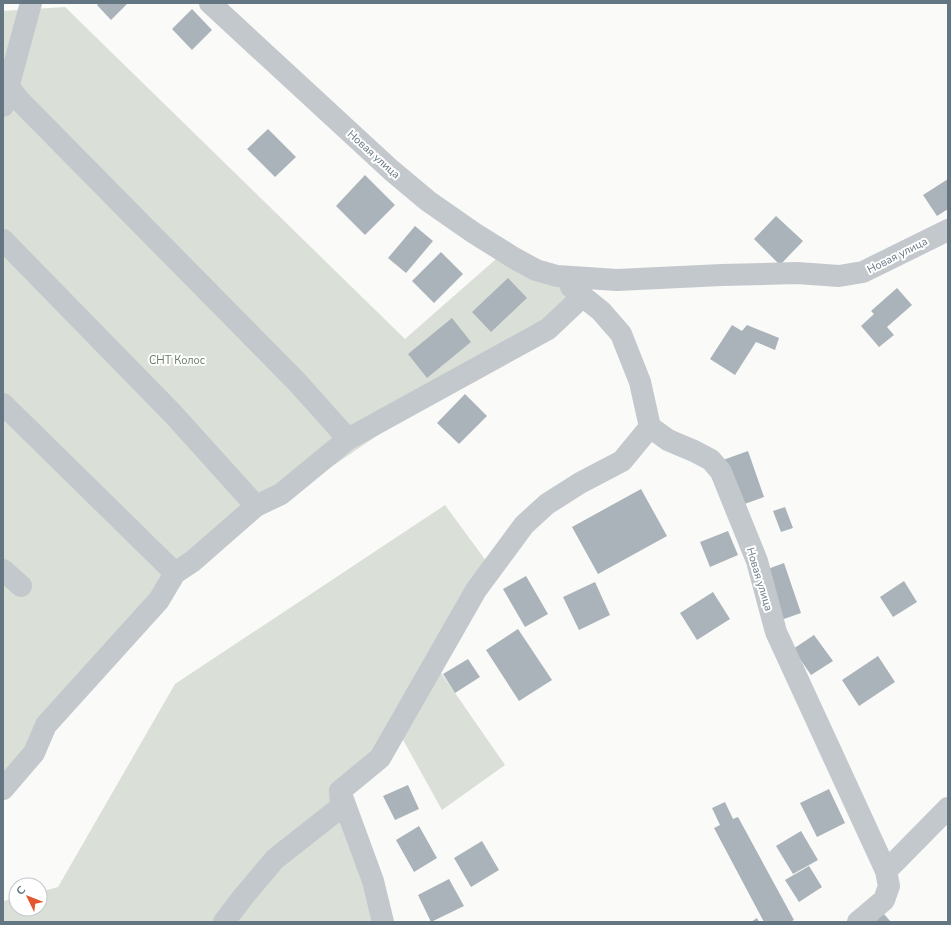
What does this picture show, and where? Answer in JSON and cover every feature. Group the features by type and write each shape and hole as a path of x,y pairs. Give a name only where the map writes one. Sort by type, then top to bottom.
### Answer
{"street":[{"path":"31,3 6,96 19,100 297,382 348,438"},
{"name":"Новая улица","path":"210,3 391,170 428,201 474,233 536,270 557,276 617,280 797,273 839,276 863,272 948,230"},
{"path":"3,240 173,414 256,506"},
{"name":"Новая улица","path":"557,276 601,311 621,334 640,382 650,427 668,440 711,460 721,472 757,561 776,632 886,871 889,886 884,900 858,922"},
{"path":"3,789 34,753 46,725 159,600 175,573 193,561 256,506 281,494 348,438 548,329 582,296"},
{"path":"3,404 175,573"},
{"path":"340,791 380,758 476,590 524,525 547,504 580,483 622,461 650,427"},
{"path":"3,570 20,586"},
{"path":"224,922 275,859 341,807 340,791"},
{"path":"340,791 373,881 383,922"},
{"path":"886,871 948,808"}],"green space":[{"name":"СНТ Колос","path":"65,7 405,339 504,252 583,296 175,573 3,788 3,11"},
{"path":"445,505 492,569 430,657 505,765 442,810 397,729 340,791 381,922 3,922 3,901 8,900 8,917 48,917 48,890 58,887 175,684"}],"building":[{"path":"99,3 128,3 111,20 97,5"},
{"path":"192,9 212,30 192,50 172,29"},
{"path":"268,129 296,157 275,177 247,149"},
{"path":"365,175 395,205 365,235 336,206"},
{"path":"948,179 948,209 937,216 923,195"},
{"path":"776,216 803,241 780,265 754,239"},
{"path":"415,226 433,241 406,273 388,258"},
{"path":"441,252 463,274 434,303 412,281"},
{"path":"508,278 527,298 491,332 472,312"},
{"path":"897,288 912,305 887,327 894,335 879,347 861,326 874,314 871,311"},
{"path":"452,318 471,342 427,378 408,354"},
{"path":"732,325 742,331 747,325 779,338 775,350 756,342 735,375 710,359"},
{"path":"465,394 487,416 459,444 437,423"},
{"path":"748,451 764,497 739,506 723,460"},
{"path":"641,489 667,536 598,574 572,527"},
{"path":"785,507 793,528 781,532 773,511"},
{"path":"728,531 738,555 710,567 700,542"},
{"path":"784,563 801,613 781,620 765,570"},
{"path":"526,576 548,614 525,627 503,589"},
{"path":"904,581 917,602 893,617 880,597"},
{"path":"595,582 610,615 579,630 563,597"},
{"path":"713,592 730,619 697,640 680,613"},
{"path":"518,629 552,680 519,701 486,650"},
{"path":"814,635 833,661 811,675 793,649"},
{"path":"878,656 895,682 859,706 842,680"},
{"path":"468,659 480,677 455,693 443,674"},
{"path":"408,785 419,809 395,820 383,796"},
{"path":"829,789 845,823 817,837 800,803"},
{"path":"725,802 733,819 738,817 794,920 790,922 764,922 714,828 720,825 712,808"},
{"path":"419,826 437,858 414,872 396,840"},
{"path":"801,831 818,860 793,874 776,846"},
{"path":"482,841 499,870 471,887 454,858"},
{"path":"809,866 822,887 799,902 785,880"},
{"path":"449,879 464,906 431,922 418,895"},
{"path":"883,913 891,922 872,922"},
{"path":"757,918 759,922 751,922"}]}
